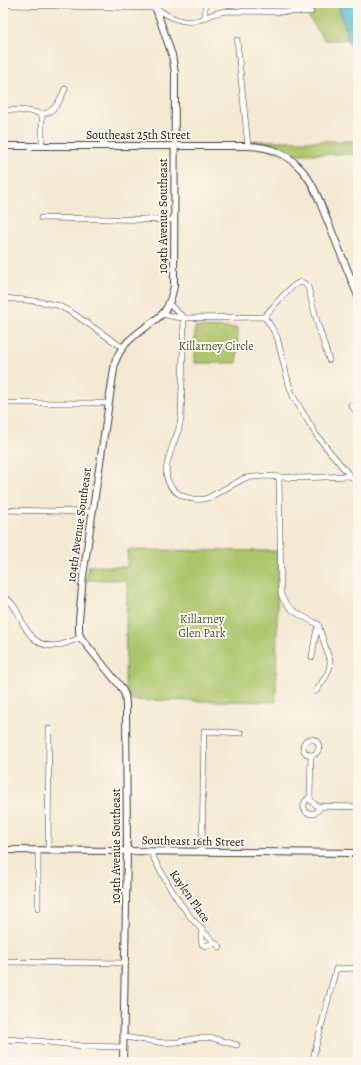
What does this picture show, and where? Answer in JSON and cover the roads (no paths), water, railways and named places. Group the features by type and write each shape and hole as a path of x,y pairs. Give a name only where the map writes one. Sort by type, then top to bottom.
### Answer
{"street":[{"path":"6,3 11,5 155,5 170,17 187,21 193,21 214,14 231,11 311,12"},
{"path":"205,3 205,17"},
{"name":"104th Avenue Southeast","path":"123,1062 127,851 126,704 121,687 81,638 79,633 79,620 83,576 115,362 122,347 162,314 172,297 174,286 174,64 155,5"},
{"path":"237,40 248,146"},
{"path":"3,110 28,111 42,114 47,113 58,102 65,89"},
{"path":"42,114 42,146"},
{"name":"Southeast 25th Street","path":"3,146 248,146 272,149 293,161 308,177 358,296"},
{"path":"41,218 174,220"},
{"path":"162,314 184,318 264,317 290,288 298,282 302,282 308,288 329,360"},
{"path":"3,298 35,300 57,305 122,347"},
{"path":"169,304 184,318 181,419 178,434 170,450 167,463 167,478 170,486 176,492 190,499 202,500 245,478 264,476 300,478 350,476"},
{"path":"264,317 277,337 285,374 293,396 317,436 350,476 358,482"},
{"path":"3,403 108,404"},
{"path":"351,404 358,414"},
{"path":"279,477 283,599 294,610 318,624 331,665 329,671 316,691"},
{"path":"3,510 92,512"},
{"path":"3,596 12,603 26,631 37,641 49,646 54,646 81,638"},
{"path":"312,657 318,624"},
{"path":"48,850 49,729"},
{"path":"202,852 204,731 241,733"},
{"path":"311,755 311,801 317,806 358,807"},
{"path":"310,797 304,803 303,807 305,811 309,814 314,814 322,806"},
{"name":"Southeast 16th Street","path":"3,850 358,853"},
{"path":"38,850 38,908"},
{"name":"Kaylen Place","path":"150,851 167,882 193,921 220,947"},
{"path":"202,930 202,944 205,946 215,943"},
{"path":"3,962 126,963"},
{"path":"312,1062 336,969 358,968"},
{"path":"124,1038 164,1043 198,1038 212,1038 237,1045"},
{"path":"3,1039 39,1040 83,1046 123,1047"}],"water":[{"path":"338,3 358,3 358,62 348,40"}],"park label":[{"name":"Killarney Circle","path":"216,346"},
{"name":"Killarney Glen Park","path":"202,626"}]}
